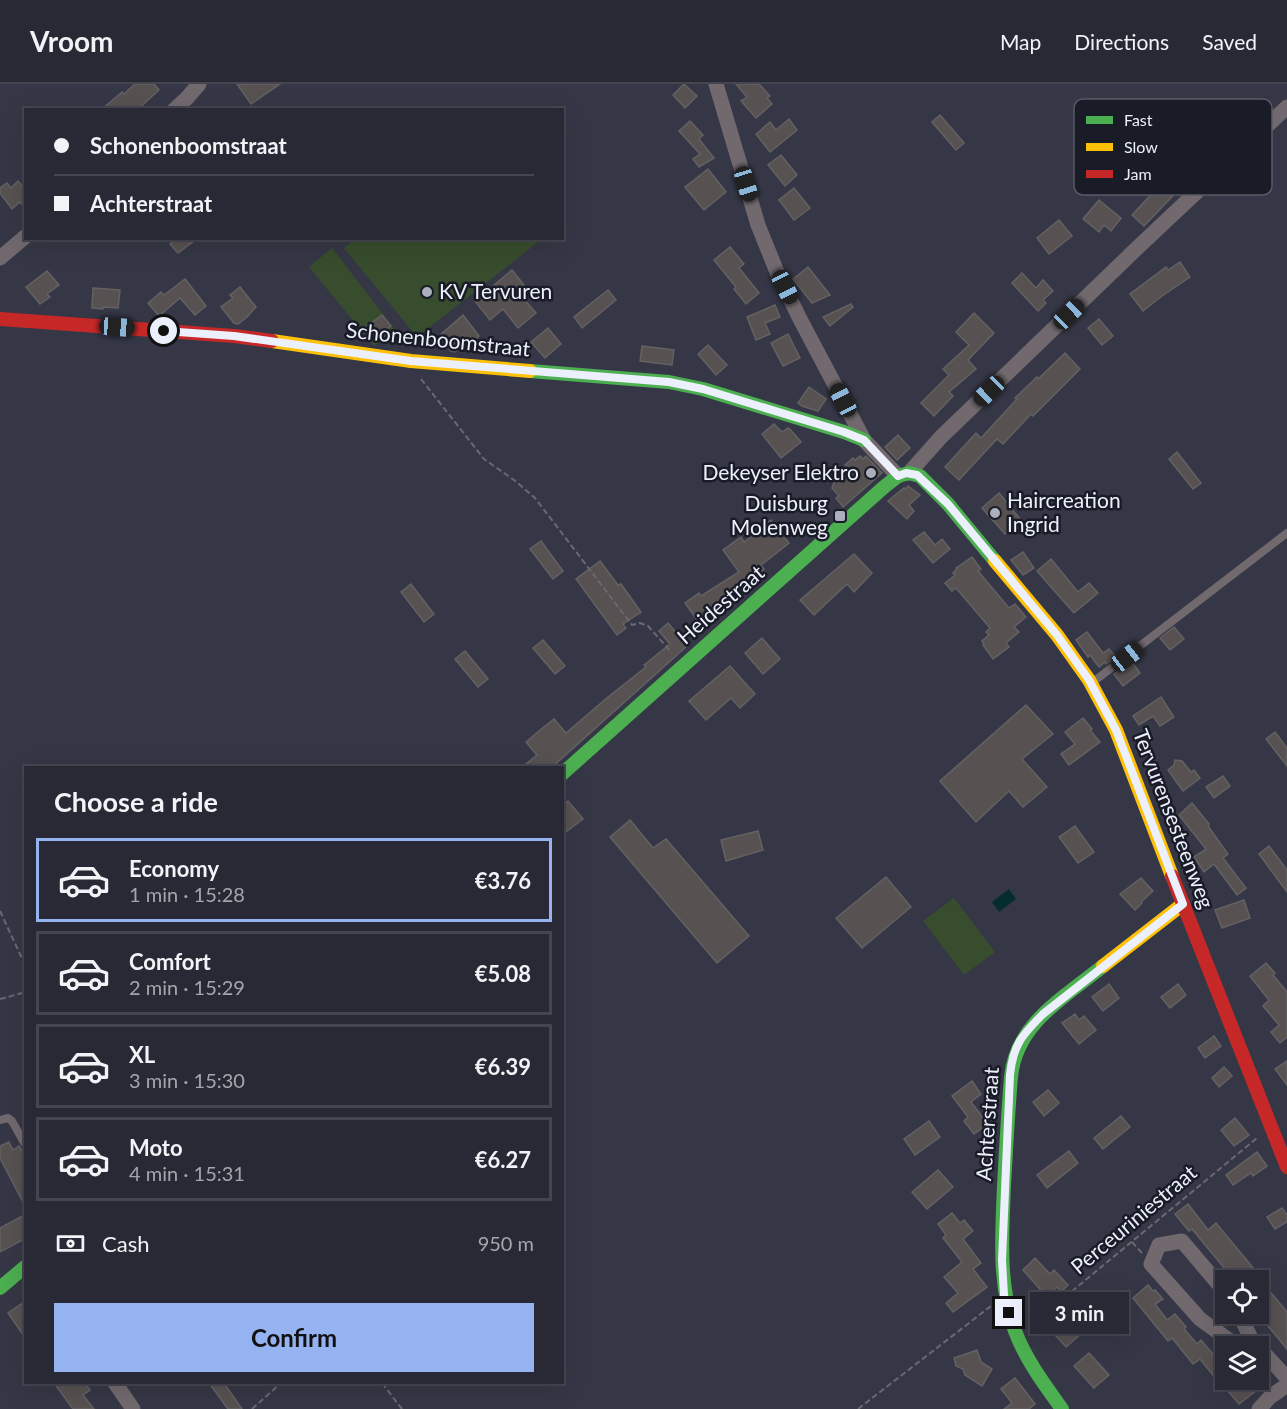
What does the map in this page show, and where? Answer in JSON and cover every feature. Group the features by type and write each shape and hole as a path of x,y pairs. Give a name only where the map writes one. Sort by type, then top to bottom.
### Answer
{"street":[{"path":"176,108 199,84"},
{"path":"716,84 758,225 777,272 864,440 903,474 1193,195"},
{"path":"1272,120 1287,106"},
{"path":"0,258 24,238"},
{"name":"Schonenboomstraat","path":"0,319 234,336 411,361 669,382 703,389 864,440"},
{"name":"Heidestraat","path":"564,772 903,474"},
{"name":"Tervurensesteenweg","path":"903,474 920,476 948,504 1057,635 1091,684 1116,730 1287,1167"},
{"name":"Achterstraat","path":"1062,1409 1029,1363 1017,1336 1004,1295 1002,1260 1012,1062 1025,1032 1043,1014 1183,904"},
{"path":"1215,1280 1182,1241 1159,1245 1151,1264 1200,1319 1224,1336"},
{"path":"0,1288 24,1268"},
{"path":"1269,1358 1287,1378"},
{"path":"116,1384 133,1409"},
{"path":"1259,1409 1270,1396 1287,1385"}],"lane":[{"path":"1091,684 1287,533"},
{"path":"0,1120 8,1118 12,1121 24,1142"}],"path":[{"path":"411,361 417,374 484,459 535,498 632,625 640,623 648,626 683,666"},
{"path":"0,911 24,963"},
{"path":"0,999 24,993"},
{"name":"Perceuriniestraat","path":"1017,1336 1270,1126"},
{"path":"858,1409 1004,1295"},
{"path":"252,1409 280,1384"},
{"path":"383,1384 402,1409"}],"green space":[{"name":"KV Tervuren","path":"354,240 541,240 417,337 344,248"},
{"path":"332,248 396,331 374,346 309,267"},
{"path":"954,898 995,952 964,975 923,921"}],"shaded area":[{"path":"1009,889 1016,899 999,912 992,902"}],"building":[{"path":"135,84 154,84 159,90 139,108 103,108 122,92 124,94"},
{"path":"237,84 280,84 251,104"},
{"path":"684,84 697,96 685,108 673,95"},
{"path":"736,84 759,84 770,96 767,98 772,104 756,118 741,101 747,97"},
{"path":"940,115 964,143 956,150 932,122"},
{"path":"789,119 797,130 770,152 756,134 770,122 776,130"},
{"path":"690,121 703,135 699,139 714,158 699,167 693,159 700,154 679,131"},
{"path":"781,155 797,175 785,186 768,165"},
{"path":"708,169 726,192 704,210 685,187"},
{"path":"18,181 24,188 24,207 20,202 12,209 0,193 0,188 7,183 11,188"},
{"path":"794,188 810,208 794,220 779,200"},
{"path":"1151,195 1174,195 1144,226 1132,215"},
{"path":"1099,200 1121,218 1111,231 1104,225 1099,232 1083,219"},
{"path":"1059,220 1072,236 1049,254 1037,238"},
{"path":"175,240 195,240 178,253 170,244"},
{"path":"730,247 744,264 739,268 759,293 746,304 734,289 736,287 714,260"},
{"path":"1180,262 1190,277 1143,311 1130,294 1166,267 1168,270"},
{"path":"808,267 830,295 812,303 793,279"},
{"path":"512,270 524,285 517,291 536,313 518,328 503,309 490,320 475,301"},
{"path":"47,271 59,285 47,294 50,297 40,304 26,287"},
{"path":"1022,273 1036,288 1043,280 1053,291 1043,300 1046,303 1038,311 1012,283"},
{"path":"185,279 206,306 195,315 180,298 159,316 148,303 161,292 164,295"},
{"path":"240,287 256,307 238,324 234,323 221,307 233,298 230,295"},
{"path":"93,288 120,290 118,308 92,308"},
{"path":"608,290 616,300 582,328 574,317"},
{"path":"851,304 853,307 830,326 823,317"},
{"path":"775,305 780,317 765,323 770,334 756,340 747,317"},
{"path":"974,313 994,333 968,360 976,369 949,392 953,396 934,416 921,403 949,375 943,369 969,345 956,332"},
{"path":"382,315 391,326 372,340 363,329"},
{"path":"463,315 479,336 461,351 459,349 455,352 451,351 444,344 446,342 440,335"},
{"path":"1099,319 1113,336 1102,345 1088,328"},
{"path":"548,328 561,344 545,358 531,342"},
{"path":"788,334 800,358 783,366 771,343"},
{"path":"708,345 727,365 716,375 698,354"},
{"path":"642,346 674,350 672,365 640,361"},
{"path":"1065,353 1080,369 1033,416 1031,414 1003,444 997,439 959,480 945,467 976,433 981,438 1017,399 1015,398"},
{"path":"809,387 826,399 818,411 798,403"},
{"path":"774,424 782,432 790,429 801,442 781,458 762,434"},
{"path":"898,435 910,448 897,460 885,447"},
{"path":"1177,452 1201,483 1193,489 1169,459"},
{"path":"860,456 863,459 866,456 882,473 843,507 836,498 839,496 832,488 834,482 848,470 845,465 853,458 855,460"},
{"path":"908,486 920,495 909,505 914,511 907,519 888,501"},
{"path":"999,493 1021,520 1005,534 982,508"},
{"path":"771,520 789,543 761,565 764,569 697,620 685,603 699,593 701,596 739,572 723,550 741,537 744,542"},
{"path":"924,532 935,545 942,539 950,549 933,563 913,540"},
{"path":"541,541 563,571 553,579 530,549"},
{"path":"1023,552 1034,568 1023,575 1011,560"},
{"path":"854,554 872,573 854,592 847,584 814,615 800,600"},
{"path":"972,557 981,569 978,571 1009,608 1015,604 1026,617 1014,627 1019,632 1006,643 1009,647 993,659 982,641 989,635 986,632 990,628 956,588 952,591 945,583 955,575 953,573 956,568"},
{"path":"1051,559 1078,592 1089,583 1098,593 1074,613 1037,571"},
{"path":"600,561 618,585 621,584 641,612 623,624 626,628 617,635 576,579"},
{"path":"411,584 434,614 424,622 401,592"},
{"path":"668,623 687,646 553,766 523,766 537,755 526,742 539,731 554,719 566,733 646,667 644,665 670,644 659,631"},
{"path":"1174,627 1184,639 1170,650 1160,638"},
{"path":"1087,632 1103,653 1109,649 1116,657 1099,667 1090,655 1088,657 1076,640"},
{"path":"762,638 780,659 763,674 745,653"},
{"path":"543,640 565,666 555,674 533,648"},
{"path":"465,651 488,679 478,687 455,659"},
{"path":"1132,662 1140,673 1123,686 1114,674"},
{"path":"730,666 755,694 740,708 731,698 706,720 689,701"},
{"path":"1161,697 1174,717 1160,726 1153,716 1139,725 1133,716"},
{"path":"1026,705 1053,734 1022,759 1047,787 1023,807 1009,791 976,822 940,781"},
{"path":"1083,718 1100,742 1069,765 1061,754 1075,744 1065,732"},
{"path":"1275,732 1287,748 1287,766 1266,739"},
{"path":"1175,760 1182,761 1191,772 1194,770 1200,778 1183,791 1168,770 1174,765"},
{"path":"1223,776 1230,786 1214,798 1206,787"},
{"path":"568,801 583,819 564,833 564,804"},
{"path":"1192,803 1228,854 1223,858 1246,888 1237,895 1214,864 1204,872 1194,857 1206,849 1179,815"},
{"path":"630,820 653,848 666,839 749,936 717,963 610,837"},
{"path":"1075,826 1094,852 1078,863 1059,837"},
{"path":"758,831 763,850 726,861 721,840"},
{"path":"1269,846 1287,870 1287,892 1259,854"},
{"path":"886,877 911,907 862,948 836,918"},
{"path":"1141,878 1153,891 1135,910 1120,894"},
{"path":"1244,900 1250,918 1222,928 1215,910"},
{"path":"1266,963 1287,992 1287,1037 1280,1043 1271,1032 1279,1025 1263,1006 1269,1000 1250,976"},
{"path":"1109,984 1119,998 1103,1011 1092,997"},
{"path":"1178,984 1186,995 1170,1008 1161,997"},
{"path":"1075,1014 1079,1020 1084,1016 1096,1030 1079,1044 1062,1023"},
{"path":"1214,1036 1221,1046 1205,1058 1198,1048"},
{"path":"1287,1061 1287,1085 1275,1069"},
{"path":"1224,1067 1232,1076 1219,1087 1212,1078"},
{"path":"972,1081 981,1094 971,1102 988,1124 974,1134 964,1121 968,1117 952,1096"},
{"path":"1048,1090 1059,1103 1044,1116 1033,1102"},
{"path":"1121,1116 1130,1127 1103,1149 1094,1138"},
{"path":"1235,1118 1249,1135 1234,1146 1221,1130"},
{"path":"929,1121 940,1137 915,1155 904,1139"},
{"path":"9,1142 13,1150 19,1146 24,1152 24,1204 0,1158 0,1146"},
{"path":"1069,1151 1078,1163 1047,1188 1037,1175"},
{"path":"1257,1152 1267,1166 1253,1176 1251,1173 1233,1185 1226,1175"},
{"path":"938,1170 953,1187 927,1209 912,1192"},
{"path":"1188,1204 1208,1230 1216,1223 1255,1270 1226,1270 1192,1229 1189,1231 1175,1214"},
{"path":"1282,1208 1287,1215 1287,1222 1275,1229 1267,1217"},
{"path":"952,1213 960,1223 964,1220 973,1231 963,1239 981,1263 973,1269 987,1287 953,1312 946,1303 958,1293 944,1277 962,1262 943,1238 946,1235 938,1224"},
{"path":"24,1215 24,1239 0,1252 0,1228"},
{"path":"1035,1258 1050,1274 1054,1270 1068,1285 1061,1292 1057,1287 1046,1296 1023,1270"},
{"path":"1148,1285 1153,1291 1155,1290 1163,1299 1155,1304 1167,1320 1175,1314 1197,1344 1201,1340 1215,1357 1215,1378 1200,1359 1193,1364 1172,1338 1168,1341 1133,1298"},
{"path":"1269,1290 1287,1312 1287,1349 1266,1324 1269,1324"},
{"path":"24,1302 24,1336 8,1313"},
{"path":"1062,1312 1082,1333 1066,1347 1056,1336 1059,1333 1050,1323"},
{"path":"977,1350 981,1362 992,1369 982,1386 965,1375 963,1369 956,1366 954,1358"},
{"path":"1089,1353 1109,1375 1094,1388 1074,1366"},
{"path":"1015,1378 1035,1404 1029,1409 1004,1409 1012,1403 1001,1389"},
{"path":"55,1384 86,1384 90,1390 83,1395 94,1409 73,1409"},
{"path":"210,1384 225,1384 242,1409 228,1409"},
{"path":"1229,1390 1257,1390 1239,1404"}],"traffic: fast":[{"path":"530,371 669,382 703,389 864,440"},
{"path":"564,772 898,476 909,473 920,476 948,504 995,561"},
{"path":"1062,1409 1024,1352 1015,1331 1006,1295 1002,1259 1002,1223 1011,1077 1015,1058 1032,1026 1103,966"},
{"path":"0,1288 24,1268"}],"traffic: slow":[{"path":"272,341 411,361 530,371"},
{"path":"995,561 1057,635 1089,680 1116,730 1172,876"},
{"path":"1103,966 1183,904"}],"traffic: jam":[{"path":"0,319 234,336 272,341"},
{"path":"1172,876 1287,1167"}],"place":[{"name":"KV Tervuren","path":"427,292"},
{"name":"Dekeyser Elektro","path":"871,473"},
{"name":"Haircreation Ingrid","path":"995,513"},
{"name":"Duisburg Molenweg","path":"840,516"}],"route":[{"path":"164,331 234,336 411,361 669,382 703,389 864,440 898,476 906,473 920,476 948,504 1057,635 1089,680 1116,730 1183,904 1043,1014 1025,1032 1015,1052 1010,1075 1002,1260 1004,1295 1009,1313"}]}
